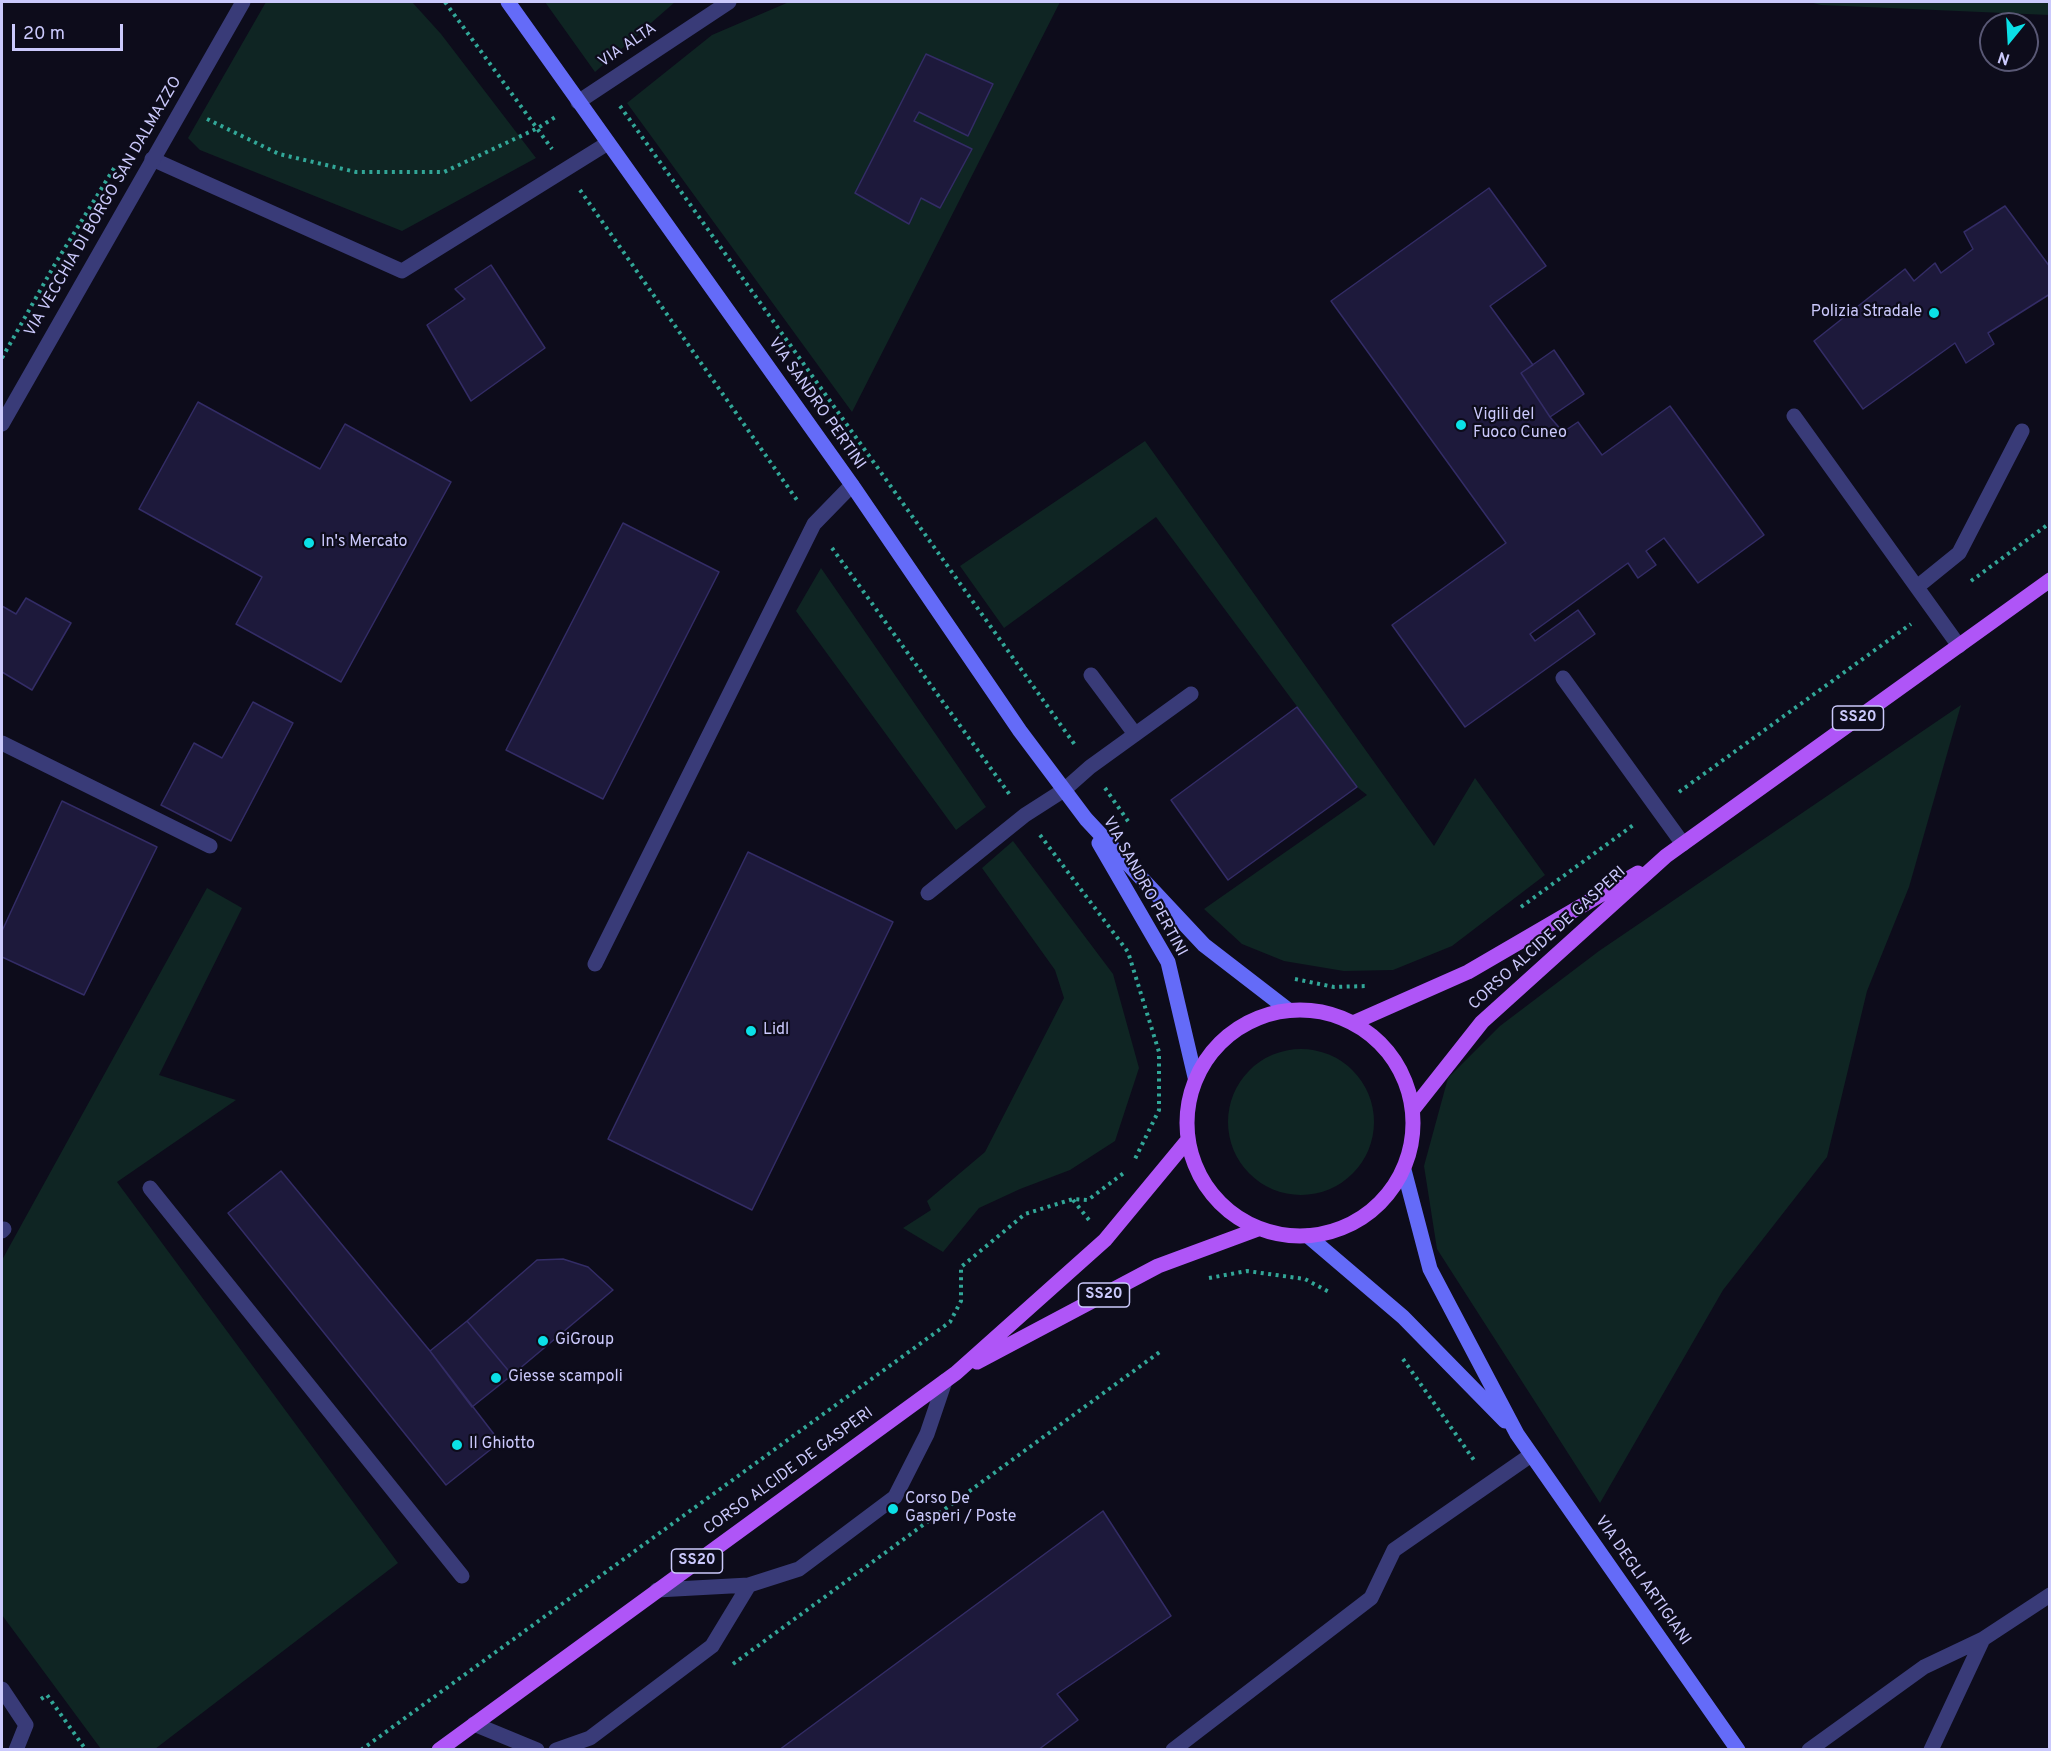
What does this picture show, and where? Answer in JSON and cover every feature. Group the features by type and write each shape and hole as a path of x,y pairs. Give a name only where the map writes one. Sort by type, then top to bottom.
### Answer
{"main road":[{"name":"CORSO ALCIDE DE GASPERI","path":"1355,1022 1468,972 1666,856 2049,580"},
{"name":"CORSO ALCIDE DE GASPERI","path":"1414,1108 1482,1022 1666,856"},
{"path":"1287,1009 1322,1010 1355,1022 1384,1044 1404,1074 1414,1108 1414,1140 1404,1170 1389,1196 1366,1216 1338,1230 1308,1236 1283,1236 1257,1229 1225,1208 1200,1178 1187,1141 1186,1109 1195,1077 1217,1044 1249,1020 1287,1009"},
{"name":"CORSO ALCIDE DE GASPERI","path":"439,1749 951,1377 1105,1240 1187,1141"},
{"name":"CORSO ALCIDE DE GASPERI","path":"951,1377 1158,1266 1257,1229"}],"street":[{"name":"VIA ALTA","path":"578,102 729,2"},
{"name":"VIA VECCHIA DI BORGO SAN DALMAZZO","path":"2,424 241,4"},
{"name":"VIA SANDRO PERTINI","path":"508,5 852,485 1020,731 1086,819 1204,945 1287,1009"},
{"path":"152,159 402,271 608,143"},
{"path":"1794,416 1959,646"},
{"path":"1917,587 1959,553 2022,431"},
{"path":"595,964 814,524 852,485"},
{"path":"1091,675 1135,734"},
{"path":"1563,678 1683,844"},
{"path":"928,893 1025,815 1064,790 1090,767 1191,694"},
{"path":"2,743 210,846"},
{"name":"VIA SANDRO PERTINI","path":"1086,819 1168,962 1195,1077"},
{"name":"VIA DEGLI ARTIGIANI","path":"1404,1170 1430,1269 1517,1434 1738,1749"},
{"path":"150,1188 462,1576"},
{"name":"VIA DEGLI ARTIGIANI","path":"1308,1236 1403,1317 1517,1434"},
{"path":"657,1590 749,1585 799,1569 895,1497 927,1434 951,1377"},
{"path":"1173,1749 1371,1598 1394,1550 1531,1455"},
{"path":"556,1749 590,1738 712,1646 749,1585"},
{"path":"1809,1749 1924,1667 1983,1639 2049,1595"},
{"path":"1931,1749 1983,1639"},
{"path":"2,1689 26,1725 15,1749"},
{"path":"474,1724 537,1749"}],"path":[{"path":"361,1749 950,1322 961,1301 962,1267 1025,1214 1073,1199 1088,1200 1131,1167 1159,1110 1159,1052 1128,952 1025,815 814,524 538,128 445,2"},
{"path":"603,84 1136,832"},
{"path":"182,108 279,154 356,172 444,172 538,128 578,102"},
{"path":"2,358 55,264 117,163"},
{"path":"1970,582 2049,523"},
{"path":"1513,913 1932,609"},
{"path":"1287,976 1334,987 1371,986"},
{"path":"1073,1199 1105,1240"},
{"path":"1204,1279 1247,1270 1305,1279 1332,1293"},
{"path":"731,1666 1161,1351"},
{"path":"1402,1357 1490,1483"},
{"path":"20,1716 47,1695 86,1749"}],"green space":[{"path":"266,2 412,2 441,34 536,158 402,231 200,150 188,138"},
{"path":"545,2 675,2 595,72"},
{"path":"789,2 1060,2 852,412 627,103 712,35"},
{"path":"1809,2 2049,2 2049,15 2039,15 2039,12 1981,12 1821,5"},
{"path":"1145,441 1434,846 1475,778 1545,875 1452,946 1393,970 1344,971 1284,961 1242,944 1204,909 1367,795 1357,787 1156,517 1004,628 960,566"},
{"path":"821,568 986,807 956,830 796,611"},
{"path":"1961,705 1909,887 1867,991 1827,1157 1723,1290 1600,1503 1437,1249 1424,1166 1448,1078 1500,1026 1599,951"},
{"path":"1013,841 1113,974 1139,1068 1115,1141 1070,1170 979,1208 943,1252 903,1228 931,1210 927,1201 985,1152 1064,998 1055,970 982,868"},
{"path":"207,888 242,908 159,1075 236,1100 117,1182 398,1563 155,1749 101,1749 2,1615 2,1260"},
{"path":"1301,1049 1329,1054 1353,1070 1369,1094 1374,1122 1369,1150 1353,1174 1329,1190 1301,1195 1273,1190 1249,1174 1233,1150 1228,1122 1233,1094 1249,1070 1273,1054"}],"building":[{"path":"926,54 993,84 968,136 919,112 914,121 972,149 940,208 921,198 909,224 855,193"},
{"path":"1489,188 1546,266 1490,306 1533,365 1521,373 1550,417 1563,432 1578,422 1602,455 1670,406 1764,535 1698,583 1664,538 1646,551 1656,565 1638,578 1628,563 1530,634 1535,641 1578,610 1595,634 1465,727 1392,625 1506,543 1331,301"},
{"name":"Polizia Stradale","path":"2005,206 2050,267 2050,294 1988,333 1994,344 1966,363 1955,343 1863,409 1814,341 1905,269 1914,281 1935,263 1941,273 1973,249 1964,232"},
{"path":"491,265 545,348 471,401 427,325 465,299 455,289"},
{"path":"1554,350 1584,394 1550,417 1521,373"},
{"name":"In's Mercato","path":"198,402 320,469 345,424 451,482 341,682 236,624 262,577 139,509"},
{"path":"623,523 719,572 603,799 506,750"},
{"path":"26,598 71,623 32,690 2,672 2,606 16,614"},
{"path":"253,702 293,723 231,841 161,805 194,743 222,758"},
{"path":"1297,707 1357,787 1228,880 1171,800"},
{"path":"62,801 157,847 84,995 2,957 2,931"},
{"path":"748,852 893,922 752,1210 608,1139"},
{"path":"281,1171 430,1351 500,1442 446,1485 228,1213"},
{"path":"563,1259 588,1267 613,1290 512,1375 467,1321 537,1260"},
{"path":"467,1321 512,1375 472,1407 430,1351"},
{"path":"1103,1511 1171,1616 1057,1694 1078,1720 1038,1750 779,1750"}],"place":[{"name":"Polizia Stradale","path":"1934,313"},
{"name":"Vigili del Fuoco Cuneo","path":"1461,425"},
{"name":"In's Mercato","path":"309,543"},
{"name":"Lidl","path":"751,1031"},
{"name":"GiGroup","path":"543,1341"},
{"name":"Giesse scampoli","path":"496,1378"},
{"name":"Il Ghiotto","path":"457,1445"},
{"name":"Corso De Gasperi / Poste","path":"893,1509"}]}
